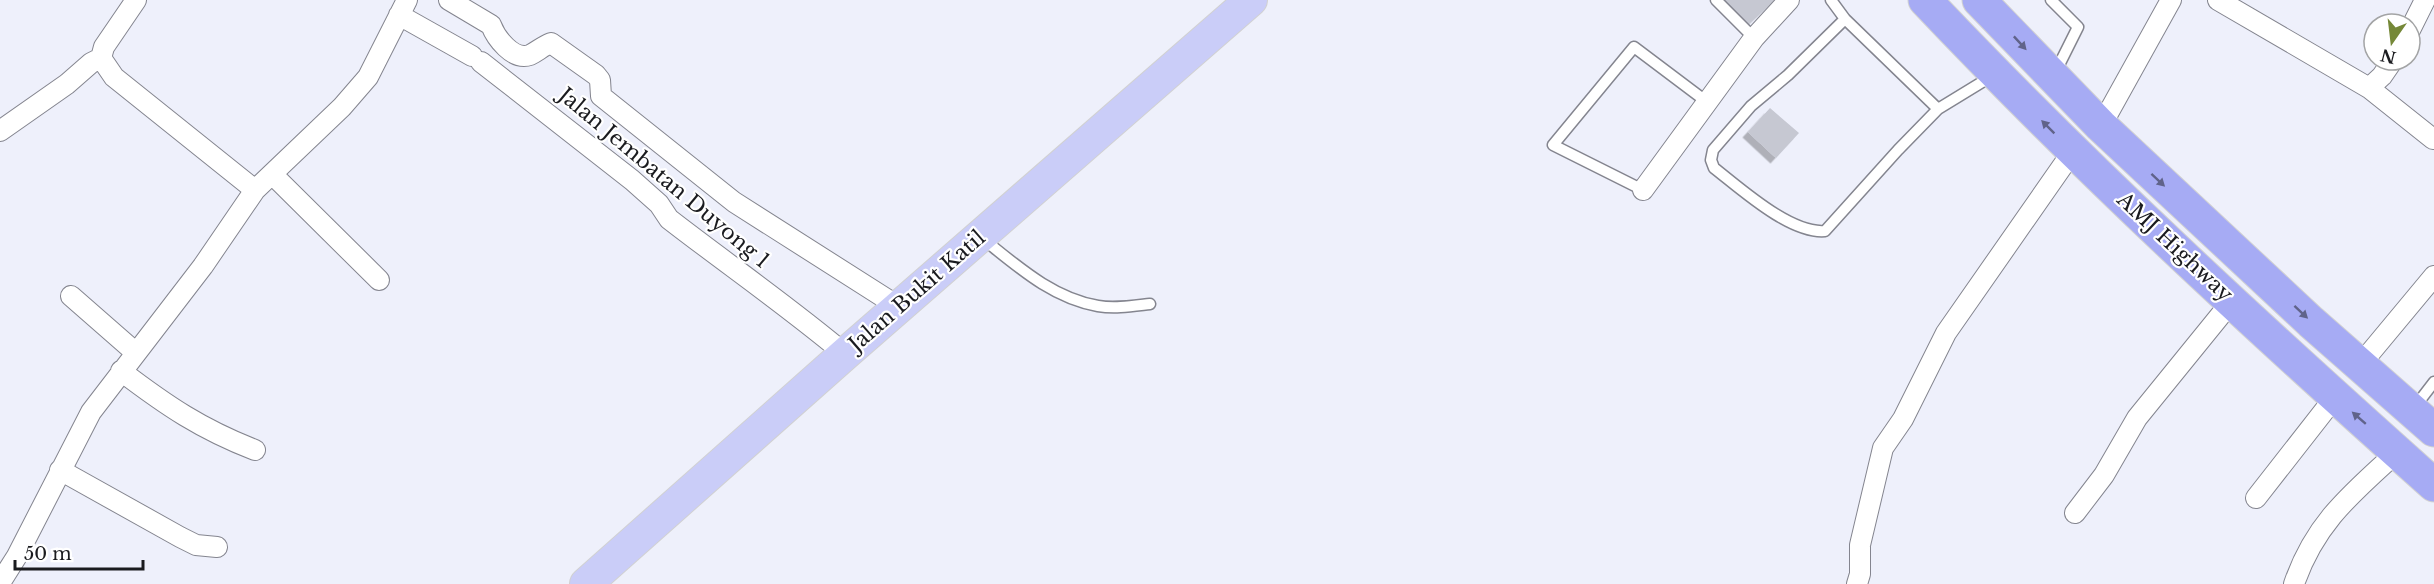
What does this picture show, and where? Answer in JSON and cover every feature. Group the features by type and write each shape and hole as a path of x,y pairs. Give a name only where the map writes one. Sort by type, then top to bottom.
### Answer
{"highway":[{"name":"AMJ Highway","path":"1925,0 1995,74 2073,151 2335,397 2434,485"},
{"name":"AMJ Highway","path":"1979,0 2101,126 2360,365 2423,420"}],"main road":[{"name":"Jalan Bukit Katil","path":"586,584 845,354 1251,0"}],"street":[{"path":"0,131 67,84 91,63 101,58 104,47 136,0"},
{"path":"449,0 491,25 494,35 518,56 528,56 551,43 596,75 600,80 601,96 734,202 899,307"},
{"path":"1643,190 1754,38 1789,0"},
{"path":"2101,126 2171,0"},
{"path":"2218,0 2369,88 2433,139"},
{"path":"0,583 17,556 91,412 203,266 255,190 342,107 368,77 403,7"},
{"name":"Jalan Jembatan Duyong 1","path":"403,7 476,59 632,180 659,204 669,219 806,321 845,354"},
{"path":"101,58 114,77 255,190"},
{"path":"2369,88 2385,72"},
{"path":"1857,584 1860,574 1860,545 1883,448 1903,419 1946,333 2073,151"},
{"path":"272,174 379,280"},
{"path":"2360,365 2434,276"},
{"path":"70,296 135,352"},
{"path":"2075,513 2104,475 2137,418 2232,301"},
{"path":"121,371 188,419 217,435 255,450"},
{"path":"2256,498 2335,397"},
{"path":"2294,584 2303,558 2322,527 2345,499 2397,452"},
{"path":"60,470 180,537 196,544 217,547"}],"lane":[{"path":"1716,0 1754,38"},
{"path":"1831,0 1845,19 1938,109"},
{"path":"2051,0 2078,27 2053,78"},
{"path":"1845,19 1788,75 1751,106 1713,150 1711,160 1714,168 1780,216 1804,229 1825,231 1938,109 1995,74"},
{"path":"1643,190 1553,145 1634,47 1707,102"},
{"path":"980,236 1030,276 1051,289 1077,300 1100,306 1150,304"},
{"path":"2423,420 2434,382"}],"building":[{"path":"1724,0 1775,0 1748,25"},
{"path":"1770,108 1799,133 1776,158 1748,132"}]}
